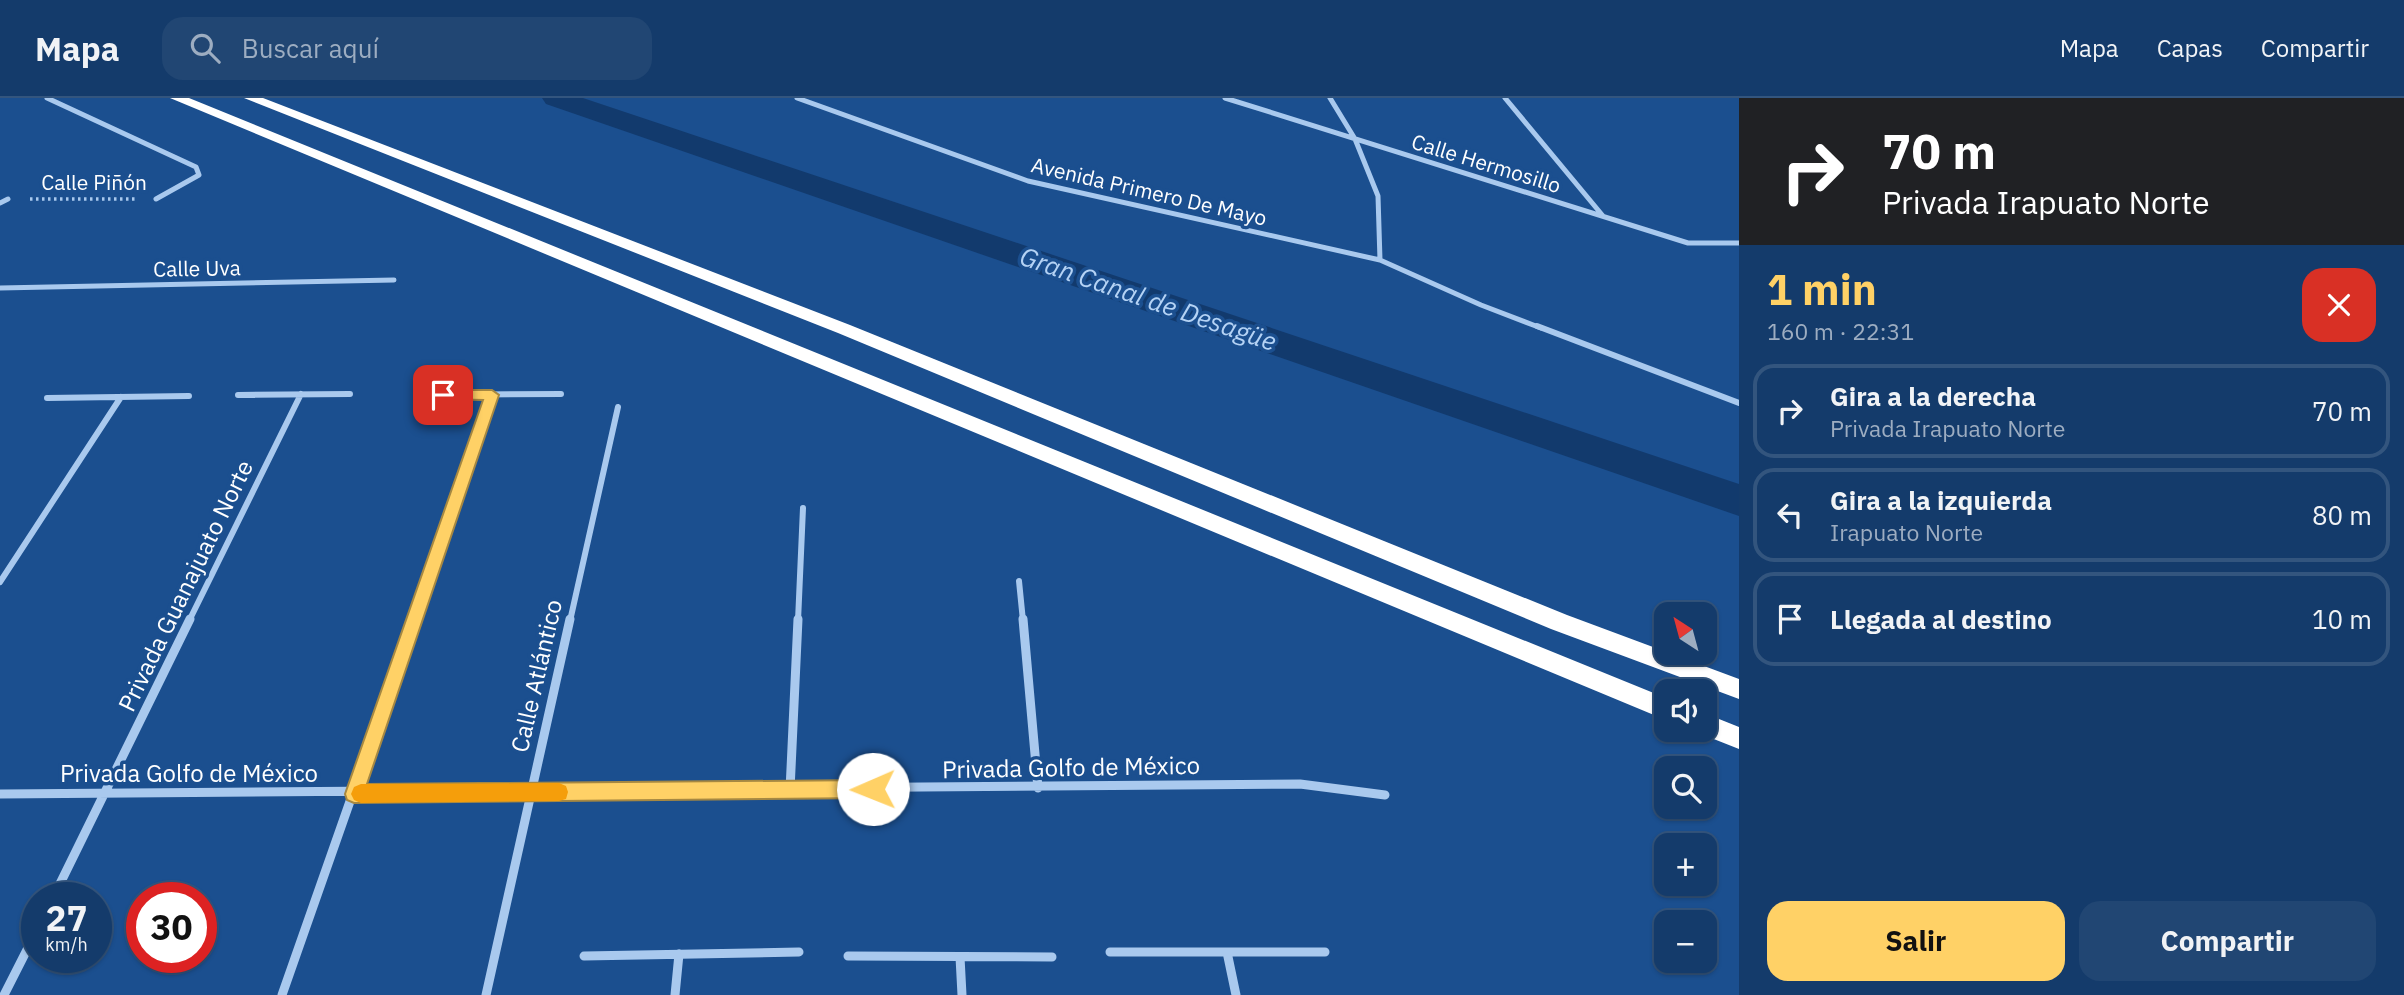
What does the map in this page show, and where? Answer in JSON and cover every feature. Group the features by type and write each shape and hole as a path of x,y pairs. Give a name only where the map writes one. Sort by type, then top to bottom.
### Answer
{"highway":[{"path":"177,98 1654,704"},
{"path":"251,98 844,329 1559,622 1739,689"},
{"path":"1717,729 1739,738"}],"street":[{"path":"47,98 196,167 199,175 156,199"},
{"name":"Avenida Primero De Mayo","path":"797,98 1028,181 1380,260 1481,305 1739,403"},
{"name":"Calle Hermosillo","path":"1226,98 1688,243 1739,243"},
{"path":"1330,98 1354,139 1378,196 1380,260"},
{"path":"1504,98 1604,217"},
{"path":"0,203 8,199"},
{"name":"Calle Uva","path":"0,288 394,280"},
{"name":"Privada Guanajuato Norte","path":"61,882 300,394"},
{"path":"238,395 350,394"},
{"path":"419,396 561,394"},
{"path":"282,995 492,395"},
{"path":"47,398 189,396"},
{"path":"0,582 121,397"},
{"name":"Calle Atlántico","path":"486,995 618,407"},
{"path":"790,790 803,508"},
{"path":"1019,581 1038,788"},
{"name":"Privada Golfo de México","path":"0,794 354,794 1300,785 1385,795"},
{"path":"584,956 799,952"},
{"path":"1110,952 1325,953"},
{"path":"1227,952 1236,995"},
{"path":"675,995 679,954"},
{"path":"848,956 1052,957"},
{"path":"960,957 962,995"},
{"path":"4,995 21,962"}],"path":[{"name":"Calle Piñón","path":"8,199 156,199"}],"waterway":[{"name":"Gran Canal de Desagüe","path":"556,98 1739,500"}],"slow traffic":[{"path":"361,794 559,792"}],"route":[{"path":"443,395 492,395 354,794 873,789"}]}
